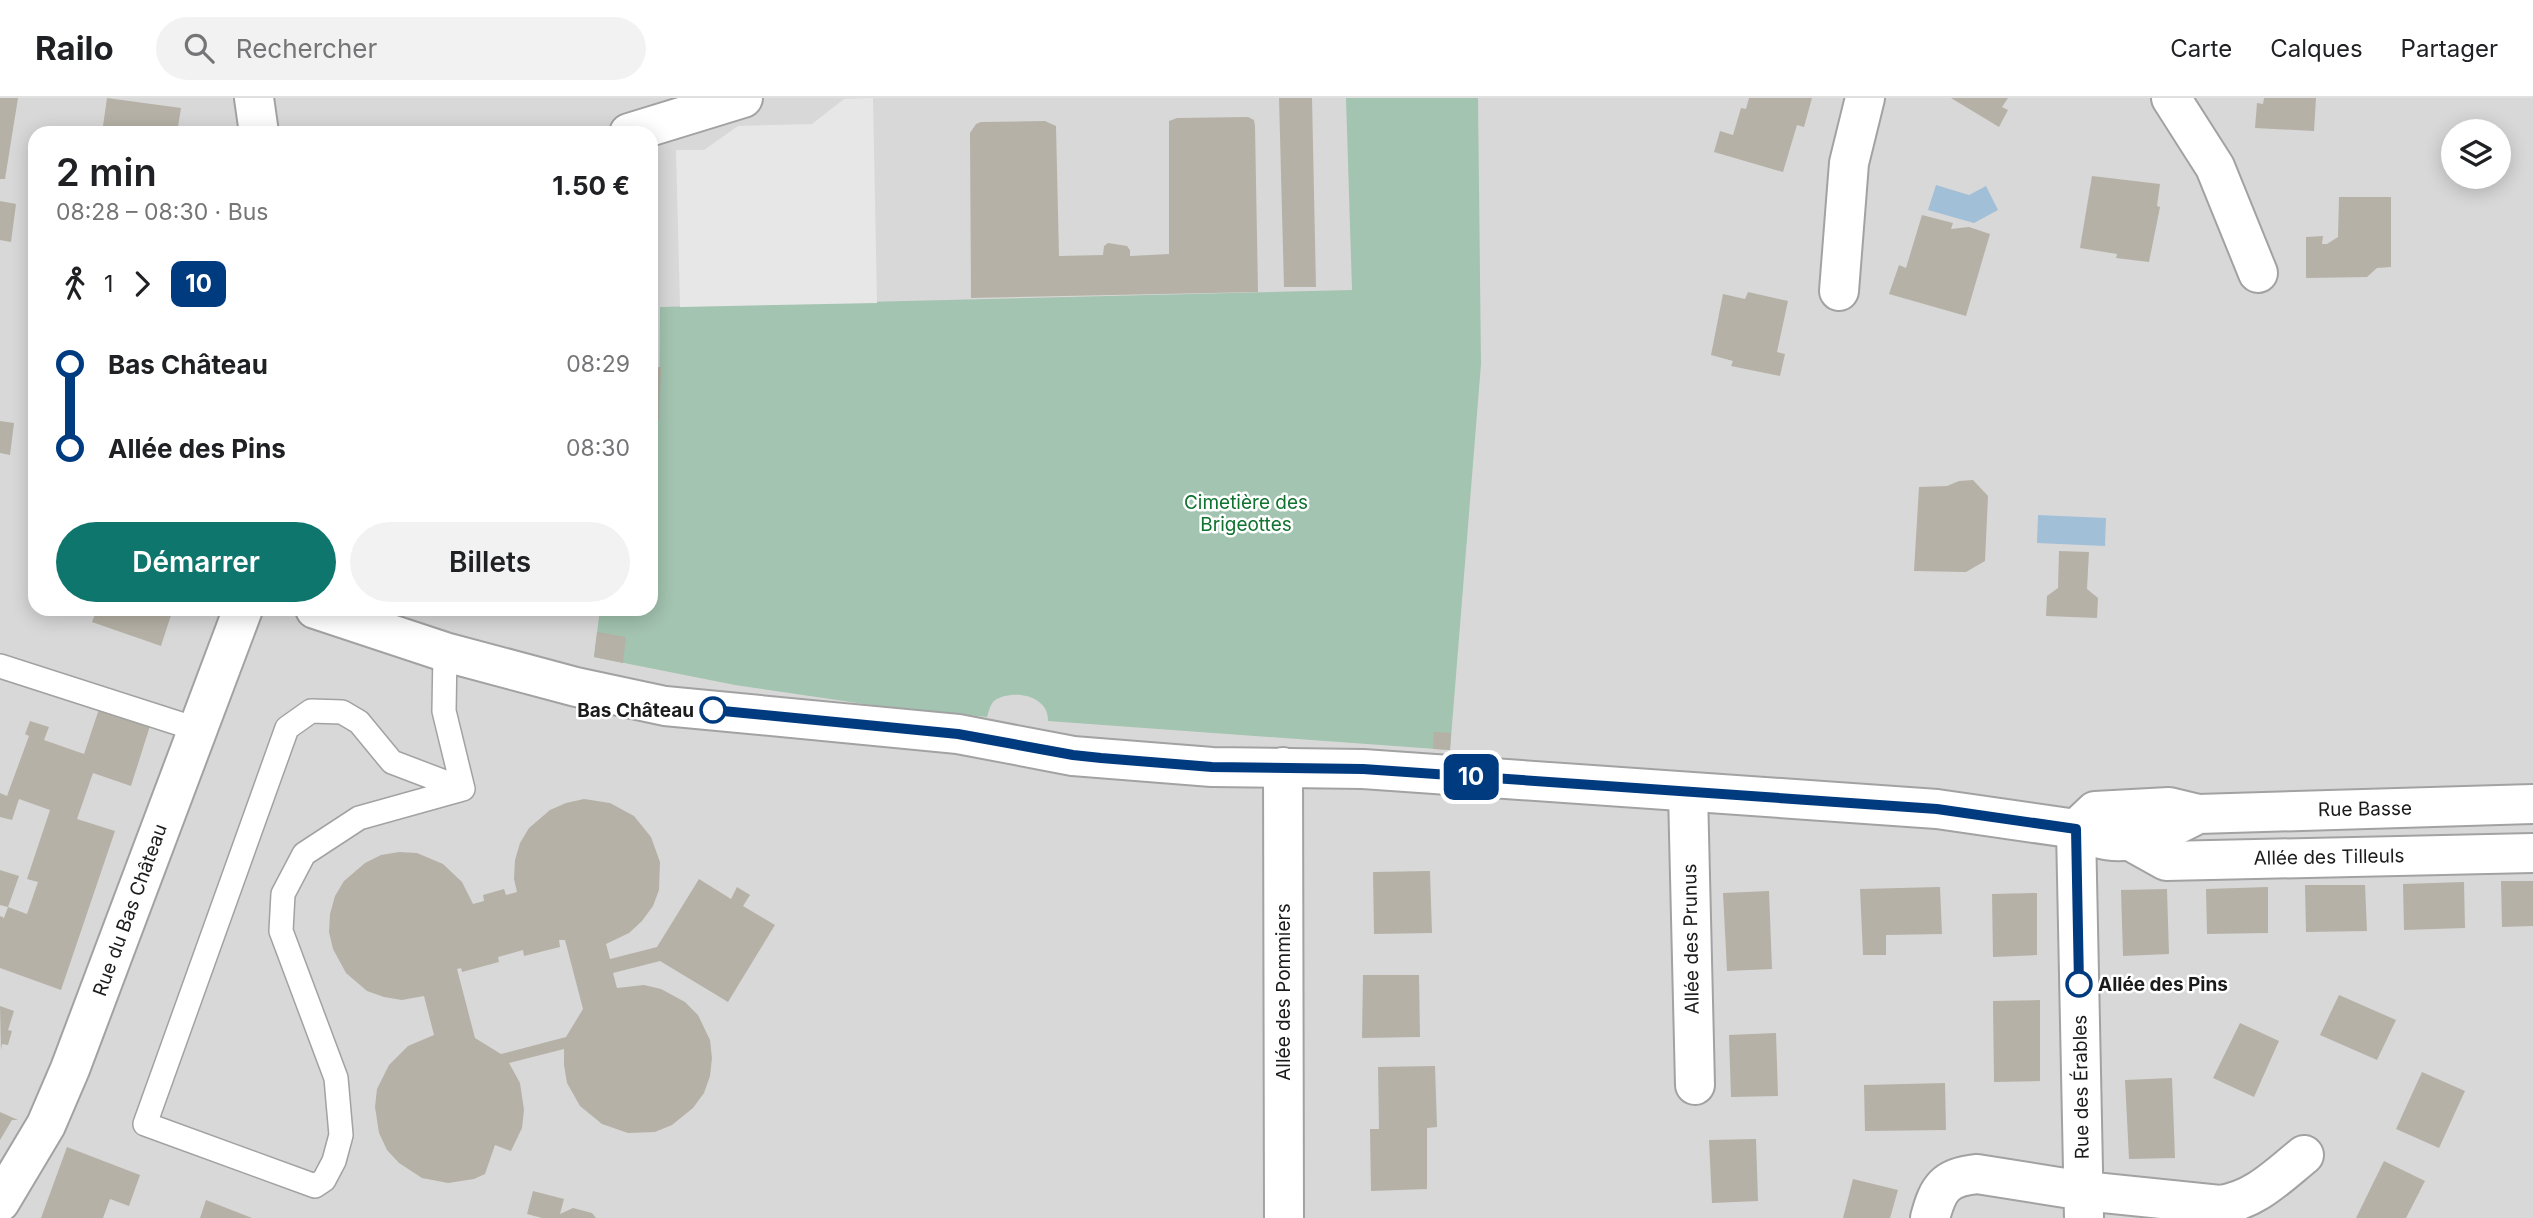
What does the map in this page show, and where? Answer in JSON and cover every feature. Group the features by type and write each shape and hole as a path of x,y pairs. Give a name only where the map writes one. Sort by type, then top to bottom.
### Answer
{"street":[{"path":"254,98 258,126"},
{"path":"652,126 743,98"},
{"path":"1839,291 1849,163 1865,98"},
{"path":"2171,98 2215,167 2258,272"},
{"name":"Rue du Bas Château","path":"0,1202 46,1125 70,1069 240,616"},
{"path":"336,616 444,652 576,687 664,706 958,734 1073,755 1212,767 1363,769 1937,809 2076,829"},
{"name":"Allée des Pommiers","path":"1283,766 1284,1218"},
{"name":"Allée des Prunus","path":"1688,792 1695,1085"},
{"name":"Rue Basse","path":"2198,814 2155,836 2130,841 2094,840 2076,829 2095,811 2169,807 2198,814 2533,804"},
{"name":"Rue des Érables","path":"2076,829 2084,1204"},
{"name":"Allée des Tilleuls","path":"2130,841 2166,861 2533,853"},
{"path":"1930,1218 1942,1188 1951,1179 1961,1175 1996,1176 2084,1204 2220,1205 2238,1202 2259,1191 2304,1155"}],"lane":[{"path":"444,652 444,711 463,789"},
{"path":"0,666 196,729"},
{"path":"311,711 342,712 359,722 392,762 463,789 359,818 304,855 283,894 281,931 335,1078 341,1135 334,1161 324,1180 315,1186 145,1125 287,728 311,711"}],"shaded area":[{"path":"0,98 2533,98 2533,1218 0,1218"},
{"path":"873,98 877,303 680,307 676,150 704,150 738,126 812,124 844,99"}],"green space":[{"name":"Cimetière des Brigeottes","path":"1346,98 1478,98 1481,364 1450,750 1048,721 1047,712 1042,705 1027,696 1018,695 1001,697 994,701 987,717 878,706 735,685 594,657 599,616 658,616 660,307 1352,290"}],"water":[{"path":"1936,185 1969,195 1986,186 1998,210 1974,223 1928,210"},
{"path":"2038,515 2106,518 2105,546 2037,543"}],"building":[{"path":"0,98 18,98 5,179 0,179"},
{"path":"107,98 181,108 178,126 103,126"},
{"path":"1279,98 1312,98 1316,287 1284,287"},
{"path":"1749,98 1812,98 1804,127 1797,125 1783,172 1714,152 1720,131 1733,135 1741,108 1746,109"},
{"path":"1951,98 2008,98 2002,107 2008,110 1999,127"},
{"path":"2264,98 2316,98 2314,131 2255,128 2257,103 2263,104"},
{"path":"1248,117 1254,120 1255,126 1258,292 971,298 970,133 976,124 1045,121 1056,126 1059,256 1103,255 1104,246 1108,243 1127,246 1130,256 1169,254 1169,121 1177,118"},
{"path":"2092,176 2160,184 2157,206 2160,207 2149,262 2116,258 2117,254 2080,248"},
{"path":"2339,197 2391,197 2391,267 2377,268 2367,277 2306,278 2306,237 2323,236 2322,244 2327,244 2338,237"},
{"path":"0,201 16,204 11,242 0,240"},
{"path":"1922,215 1953,223 1951,229 1969,227 1990,234 1966,316 1889,294 1899,265 1906,268"},
{"path":"1748,292 1788,301 1777,352 1785,354 1780,376 1731,366 1733,361 1711,355 1723,294 1745,299"},
{"path":"658,367 661,367 659,420"},
{"path":"0,421 14,423 10,455 0,453"},
{"path":"1973,480 1988,496 1985,561 1966,572 1914,571 1919,487 1947,486 1959,481"},
{"path":"2059,551 2089,552 2087,589 2098,598 2097,618 2046,616 2047,596 2058,588"},
{"path":"94,616 171,616 161,646 92,622"},
{"path":"597,632 626,637 623,663 594,657"},
{"path":"99,709 150,726 131,786 93,773 77,819 115,831 61,990 0,968 0,916 4,918 8,907 27,914 38,882 27,879 50,810 19,799 12,820 0,817 0,793 7,796 29,736 25,734 30,721 49,727 44,740 84,754"},
{"path":"1434,732 1451,733 1450,750 1433,749"},
{"path":"584,799 610,803 634,816 651,837 660,862 659,890 653,906 629,933 606,944 610,959 657,947 699,879 731,899 737,887 750,895 743,906 775,925 728,1002 660,961 613,973 617,988 644,985 661,989 685,1002 698,1015 710,1040 710,1076 704,1093 693,1108 672,1125 655,1132 628,1133 602,1124 580,1106 567,1083 564,1049 509,1063 520,1083 524,1110 522,1128 511,1151 495,1145 485,1174 474,1179 448,1183 422,1178 399,1163 387,1150 379,1133 375,1107 377,1089 389,1065 408,1046 434,1035 424,996 402,1000 384,997 367,991 346,973 333,949 329,932 335,896 344,881 365,863 381,855 399,852 417,853 443,864 462,882 473,904 484,901 483,895 504,889 506,895 517,892 514,879 515,860 520,843 529,828 550,810","holes":["559,940 565,940 583,1009 566,1037 501,1054 475,1038 457,969 461,968 462,972 499,962 498,957 523,950 524,956 560,947"]},
{"path":"0,870 19,876 8,907 0,905"},
{"path":"1430,871 1432,933 1374,934 1373,872"},
{"path":"2501,881 2533,881 2533,926 2502,927"},
{"path":"2464,882 2465,928 2404,930 2403,884"},
{"path":"2305,885 2365,885 2367,931 2306,932"},
{"path":"1940,887 1942,934 1886,935 1886,955 1863,955 1860,889"},
{"path":"2268,887 2268,933 2207,934 2206,889"},
{"path":"2167,889 2169,954 2123,956 2121,890"},
{"path":"1769,891 1772,969 1727,971 1723,893"},
{"path":"2037,893 2037,955 1993,957 1992,894"},
{"path":"1363,975 1419,975 1420,1037 1362,1038"},
{"path":"2339,995 2396,1020 2377,1060 2320,1035"},
{"path":"2040,1000 2040,1081 1994,1082 1993,1001"},
{"path":"0,1006 14,1011 8,1030 12,1031 8,1045 2,1044 1,1050"},
{"path":"2240,1023 2279,1041 2254,1097 2213,1078"},
{"path":"1776,1033 1778,1096 1731,1097 1729,1035"},
{"path":"1435,1066 1437,1127 1427,1128 1427,1189 1371,1191 1370,1129 1379,1129 1378,1067"},
{"path":"2422,1072 2465,1091 2439,1148 2396,1129"},
{"path":"2172,1078 2175,1158 2129,1159 2125,1080"},
{"path":"1945,1083 1946,1130 1865,1131 1864,1085"},
{"path":"0,1112 18,1120 12,1120 0,1140"},
{"path":"1756,1139 1758,1201 1712,1203 1709,1140"},
{"path":"67,1147 140,1175 129,1206 110,1199 103,1218 41,1218"},
{"path":"2384,1161 2425,1181 2406,1218 2356,1218"},
{"path":"1853,1179 1898,1190 1890,1218 1843,1218"},
{"path":"533,1191 564,1199 560,1214 573,1208 592,1213 596,1218 542,1218 527,1214"},
{"path":"206,1200 252,1218 200,1218"}],"bus line":[{"name":"10","path":"713,710 958,734 1101,758 1212,767 1363,769 1937,809 2076,829 2079,984"}],"place":[{"name":"Bas Château","path":"713,710"},
{"name":"Allée des Pins","path":"2079,984"}]}
